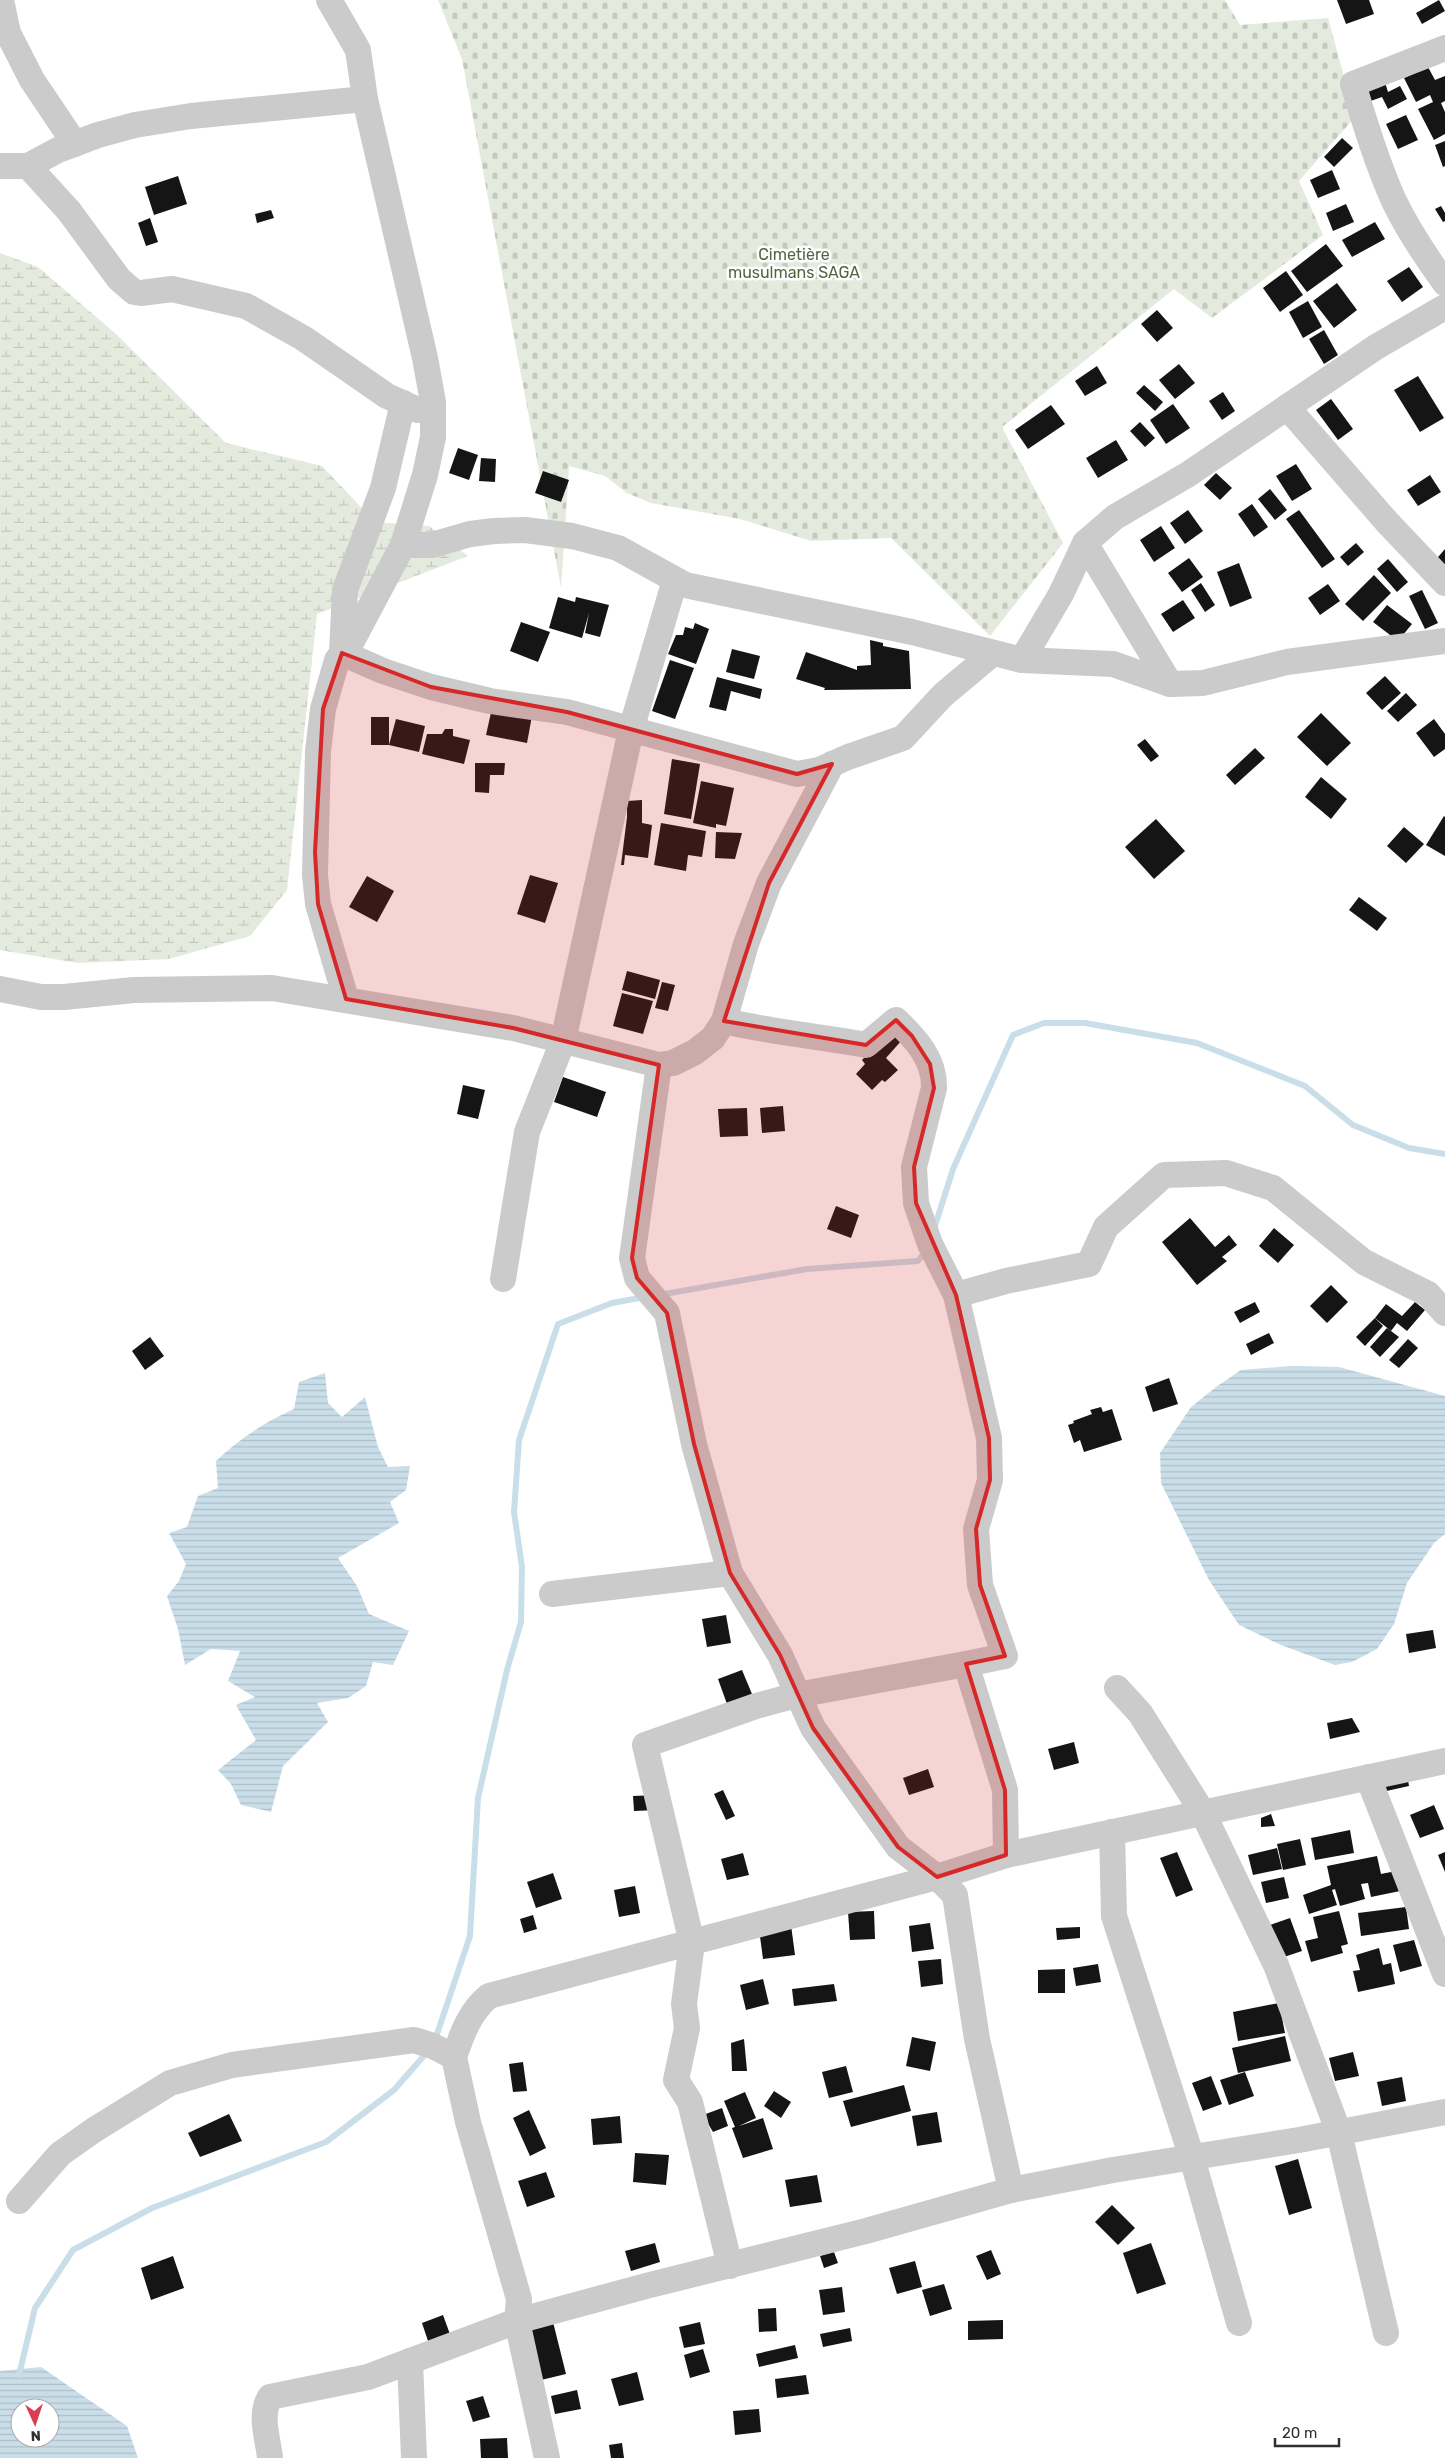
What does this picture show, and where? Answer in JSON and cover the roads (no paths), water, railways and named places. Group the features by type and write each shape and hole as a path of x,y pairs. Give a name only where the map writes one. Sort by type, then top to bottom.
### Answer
{"street":[{"path":"0,0 8,33 32,80 75,144"},
{"path":"329,0 358,50 365,99 425,358 433,417 433,437 403,544 352,641 337,660 323,709 318,751 315,852 318,904 346,999"},
{"path":"1445,48 1353,84 1376,157 1395,201 1414,237 1445,283"},
{"path":"0,166 28,166 75,144 135,125 191,116 365,99"},
{"path":"28,166 88,235 119,279 134,292 141,293 172,289 246,306 303,338 387,396 433,417"},
{"path":"1022,660 1061,594 1085,543 1115,517 1187,475 1376,347 1445,307"},
{"path":"342,653 345,590 383,488 403,403"},
{"path":"1287,407 1387,522 1445,582"},
{"path":"403,544 432,545 470,534 526,530 572,536 618,548 685,585 912,632 1022,660 1112,664 1170,684 1203,683 1286,662 1445,641"},
{"path":"1085,543 1170,684"},
{"path":"503,1279 527,1132 563,1041 631,730 675,580"},
{"path":"342,653 383,672 432,687 490,701 567,712 797,774 819,770 903,738 943,695 993,653"},
{"path":"0,989 49,997 134,990 272,988 513,1028 658,1065 674,1063 695,1052 713,1038 724,1021 746,944 769,883 832,764"},
{"path":"724,1021 788,1034 818,1036 866,1045 896,1020 912,1036 930,1064 934,1076 930,1108 914,1168 916,1203 930,1244 956,1295 989,1438 990,1480 976,1529 980,1585 1005,1656 797,1695 756,1706 645,1745 692,1943 684,2004 687,2028 676,2080 690,2102 730,2266"},
{"path":"658,1065 632,1258 637,1278 667,1313 694,1444 730,1573 780,1655 813,1728 898,1847 937,1877 955,1895 977,2039 1011,2190"},
{"path":"956,1295 1006,1281 1089,1264 1106,1227 1164,1175 1226,1172 1273,1188 1364,1262 1428,1294 1445,1313"},
{"path":"552,1594 730,1573"},
{"path":"966,1664 1005,1790 1006,1855"},
{"path":"1117,1688 1140,1713 1203,1813 1276,1965 1339,2133 1386,2333"},
{"path":"547,2458 517,2322 519,2299 468,2122 454,2057 469,2019 480,2003 489,1996 937,1877 1006,1855 1445,1761"},
{"path":"1368,1777 1445,1974"},
{"path":"1112,1832 1114,1916 1192,2158 1239,2323"},
{"path":"19,2201 60,2154 94,2130 170,2083 232,2065 414,2040 433,2046 454,2057"},
{"path":"270,2458 264,2418 265,2405 270,2397 368,2377 517,2322 1011,2190 1339,2133 1445,2112"},
{"path":"410,2361 414,2458"}],"water":[{"path":"1292,1366 1339,1367 1445,1396 1445,1534 1434,1543 1407,1583 1394,1624 1377,1649 1352,1662 1335,1665 1281,1645 1239,1625 1209,1580 1161,1483 1160,1453 1191,1407 1241,1370"},
{"path":"325,1373 328,1403 342,1417 365,1397 378,1447 388,1467 410,1466 406,1490 390,1502 399,1523 338,1558 357,1586 369,1614 409,1631 393,1665 373,1662 366,1686 348,1698 317,1703 328,1722 283,1766 271,1812 241,1805 231,1784 218,1770 256,1740 236,1705 255,1697 228,1681 240,1651 211,1649 185,1665 178,1629 167,1596 179,1581 186,1564 169,1533 187,1527 198,1496 218,1488 216,1461 253,1431 294,1409 299,1382"},
{"path":"41,2367 127,2426 138,2458 0,2458 0,2371"}],"waterway":[{"path":"934,1229 953,1169 1013,1035 1044,1023 1085,1023 1197,1043 1305,1086 1353,1125 1409,1148 1445,1154"},
{"path":"659,1295 807,1269 918,1261 926,1250"},
{"path":"435,2040 470,1936 478,1798 507,1670 521,1622 522,1567 514,1512 519,1440 558,1324 612,1303 645,1297"},
{"path":"19,2375 35,2308 73,2250 152,2208 326,2142 394,2090 429,2050"}],"park label":[{"name":"Cimetière musulmans SAGA","path":"794,263"}]}
